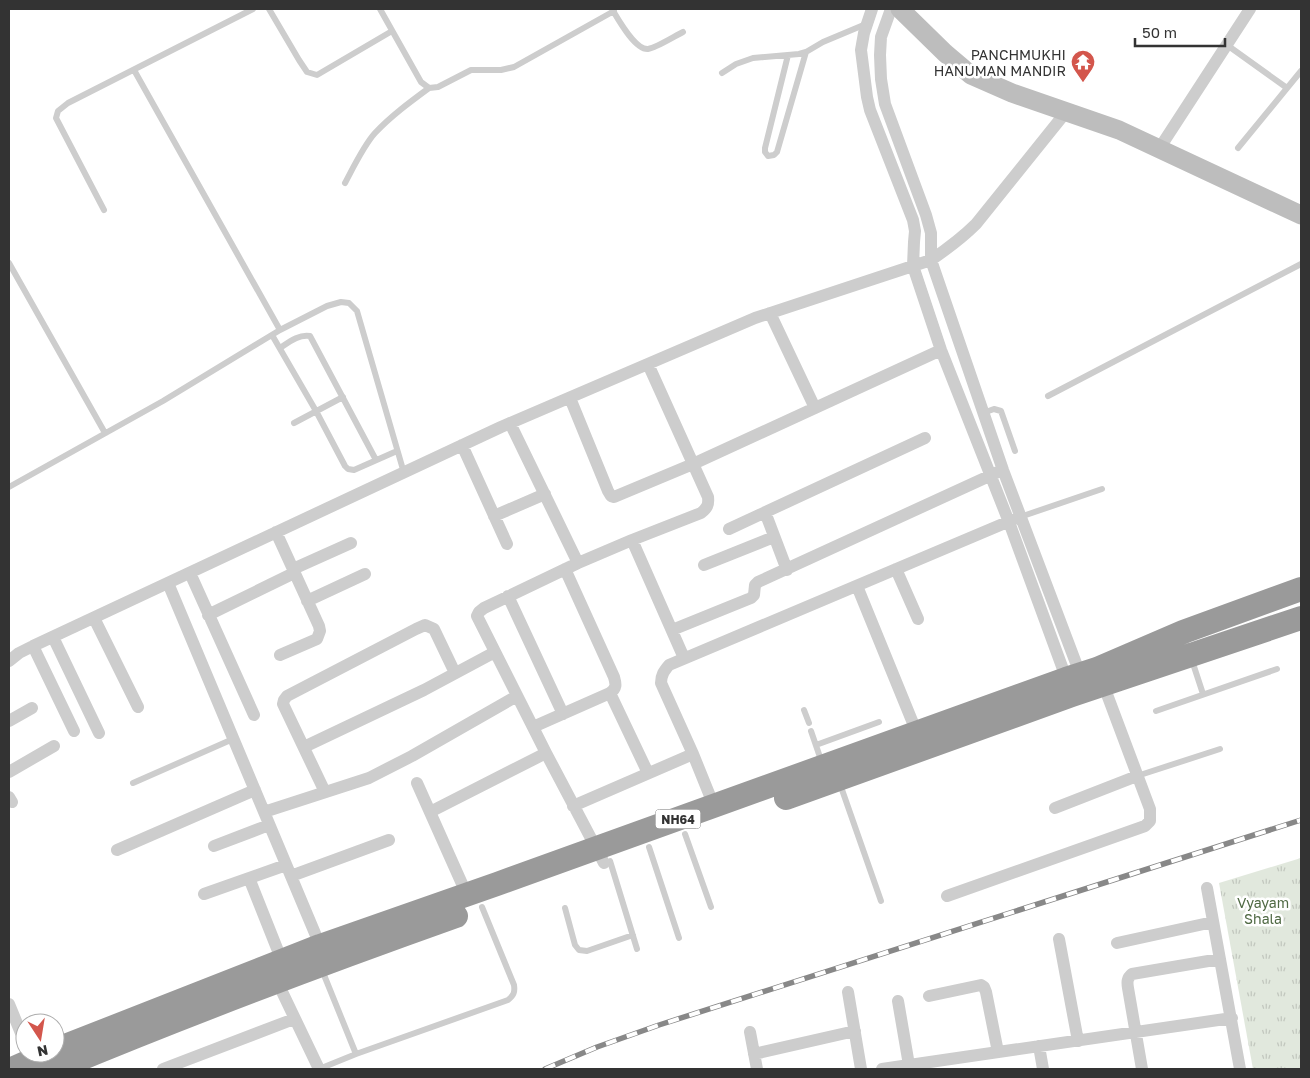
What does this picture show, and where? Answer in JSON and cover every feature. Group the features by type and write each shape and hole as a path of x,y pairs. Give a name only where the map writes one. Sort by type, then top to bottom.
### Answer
{"highway":[{"name":"NH64","path":"603,858 714,806 832,770 1084,682 1183,632 1301,589"},
{"path":"1190,655 1204,637 1301,602"},
{"name":"NH64","path":"56,1069 118,1034 276,969 322,958 475,901 603,858 649,847 685,834 918,733 1084,682 1190,655 1301,618"},
{"name":"NH64","path":"65,1047 118,1034"}],"street":[{"path":"872,9 861,50 867,97 870,110 913,220 915,231 913,266 941,350 997,472 1084,682 1137,776 1150,809 1150,821 1145,826 947,896"},
{"path":"891,9 882,37 880,55 885,104 926,215 931,233 931,260 983,413 997,472"},
{"path":"900,9 945,53 971,75 1012,93 1120,130 1301,215"},
{"path":"1159,149 1250,9"},
{"path":"9,661 33,646 510,423 755,318 931,260 954,244 976,224 1066,112"},
{"path":"770,313 815,408"},
{"path":"570,398 608,491 614,497 693,464 941,350"},
{"path":"603,858 546,753 477,616 484,608 565,569 701,513 706,509 709,503 708,497 648,364"},
{"path":"510,423 578,563"},
{"path":"728,529 925,438"},
{"path":"462,445 507,544"},
{"path":"672,630 751,598 754,595 755,585 758,582 997,472"},
{"path":"494,516 545,494"},
{"path":"765,512 787,570"},
{"path":"714,806 661,683 661,676 664,670 684,658 1015,519"},
{"path":"276,532 320,631 317,639 280,656"},
{"path":"704,565 774,537"},
{"path":"632,540 684,658"},
{"path":"208,615 352,543"},
{"path":"533,727 610,693 614,690 616,684 565,569"},
{"path":"896,569 918,619"},
{"path":"190,573 254,715"},
{"path":"307,601 365,574"},
{"path":"168,583 289,871 322,958"},
{"path":"857,586 918,733"},
{"path":"508,596 563,714"},
{"path":"94,618 138,707"},
{"path":"325,792 283,704 287,696 425,625 434,629 455,673"},
{"path":"53,637 99,733"},
{"path":"33,646 74,731"},
{"path":"304,747 424,690 495,652"},
{"path":"610,693 648,773"},
{"path":"264,812 369,778 412,756 517,696"},
{"path":"9,721 32,708"},
{"path":"9,772 54,746"},
{"path":"430,812 546,753"},
{"path":"574,806 693,754"},
{"path":"1055,808 1137,776"},
{"path":"417,783 475,901"},
{"path":"117,850 255,790"},
{"path":"214,846 269,825"},
{"path":"204,894 249,878 289,871 389,840"},
{"path":"249,878 276,969 294,1019 319,1069"},
{"path":"1207,888 1240,1069"},
{"path":"1117,943 1214,922"},
{"path":"1059,939 1078,1040"},
{"path":"1142,1069 1127,981 1129,977 1132,974 1220,959"},
{"path":"929,996 981,985 984,987 998,1052"},
{"path":"848,992 861,1069"},
{"path":"898,1001 909,1065"},
{"path":"9,1004 15,1020"},
{"path":"882,1069 909,1065 937,1065 998,1052 1232,1018"},
{"path":"163,1069 294,1019"},
{"path":"754,1054 854,1031"},
{"path":"750,1032 757,1069"},
{"path":"1040,1046 1043,1069"}],"lane":[{"path":"104,210 56,118 58,111 68,103 253,9"},
{"path":"270,9 307,72 317,75 392,31"},
{"path":"380,9 421,82 429,88"},
{"path":"345,183 374,134 402,107 429,88 438,87 471,70 501,70 514,67 613,10 634,42 642,48 649,49 684,32"},
{"path":"722,73 736,64 753,58 806,52 822,42 867,23"},
{"path":"1227,46 1287,88"},
{"path":"788,55 765,148 768,156 774,155 777,152 806,52"},
{"path":"134,70 280,330"},
{"path":"1238,148 1301,71"},
{"path":"9,263 105,433"},
{"path":"1048,396 1301,264"},
{"path":"9,487 163,401 280,330 326,306 341,302 349,303 356,311 404,473"},
{"path":"272,335 348,469 354,470 397,451"},
{"path":"280,348 299,336 310,336 376,460"},
{"path":"294,423 343,396"},
{"path":"983,413 994,409 1001,411 1015,451"},
{"path":"1015,519 1102,489"},
{"path":"1183,632 1204,694"},
{"path":"1156,711 1277,668"},
{"path":"804,710 809,723"},
{"path":"816,745 879,722"},
{"path":"811,731 816,745 832,770 881,901"},
{"path":"133,783 233,739"},
{"path":"1137,776 1220,750"},
{"path":"685,834 711,907"},
{"path":"649,847 680,938"},
{"path":"603,858 637,950"},
{"path":"319,1069 508,1000 513,995 514,985 475,901"},
{"path":"565,908 575,945 579,950 587,951 633,935"},
{"path":"322,958 356,1054"}],"green space":[{"name":"Vyayam Shala","path":"1301,858 1301,1069 1253,1069 1219,883"}],"railway":[{"path":"545,1069 597,1047 659,1025 1301,820"}],"place":[{"name":"PANCHMUKHI HANUMAN MANDIR","path":"1083,83"}]}
